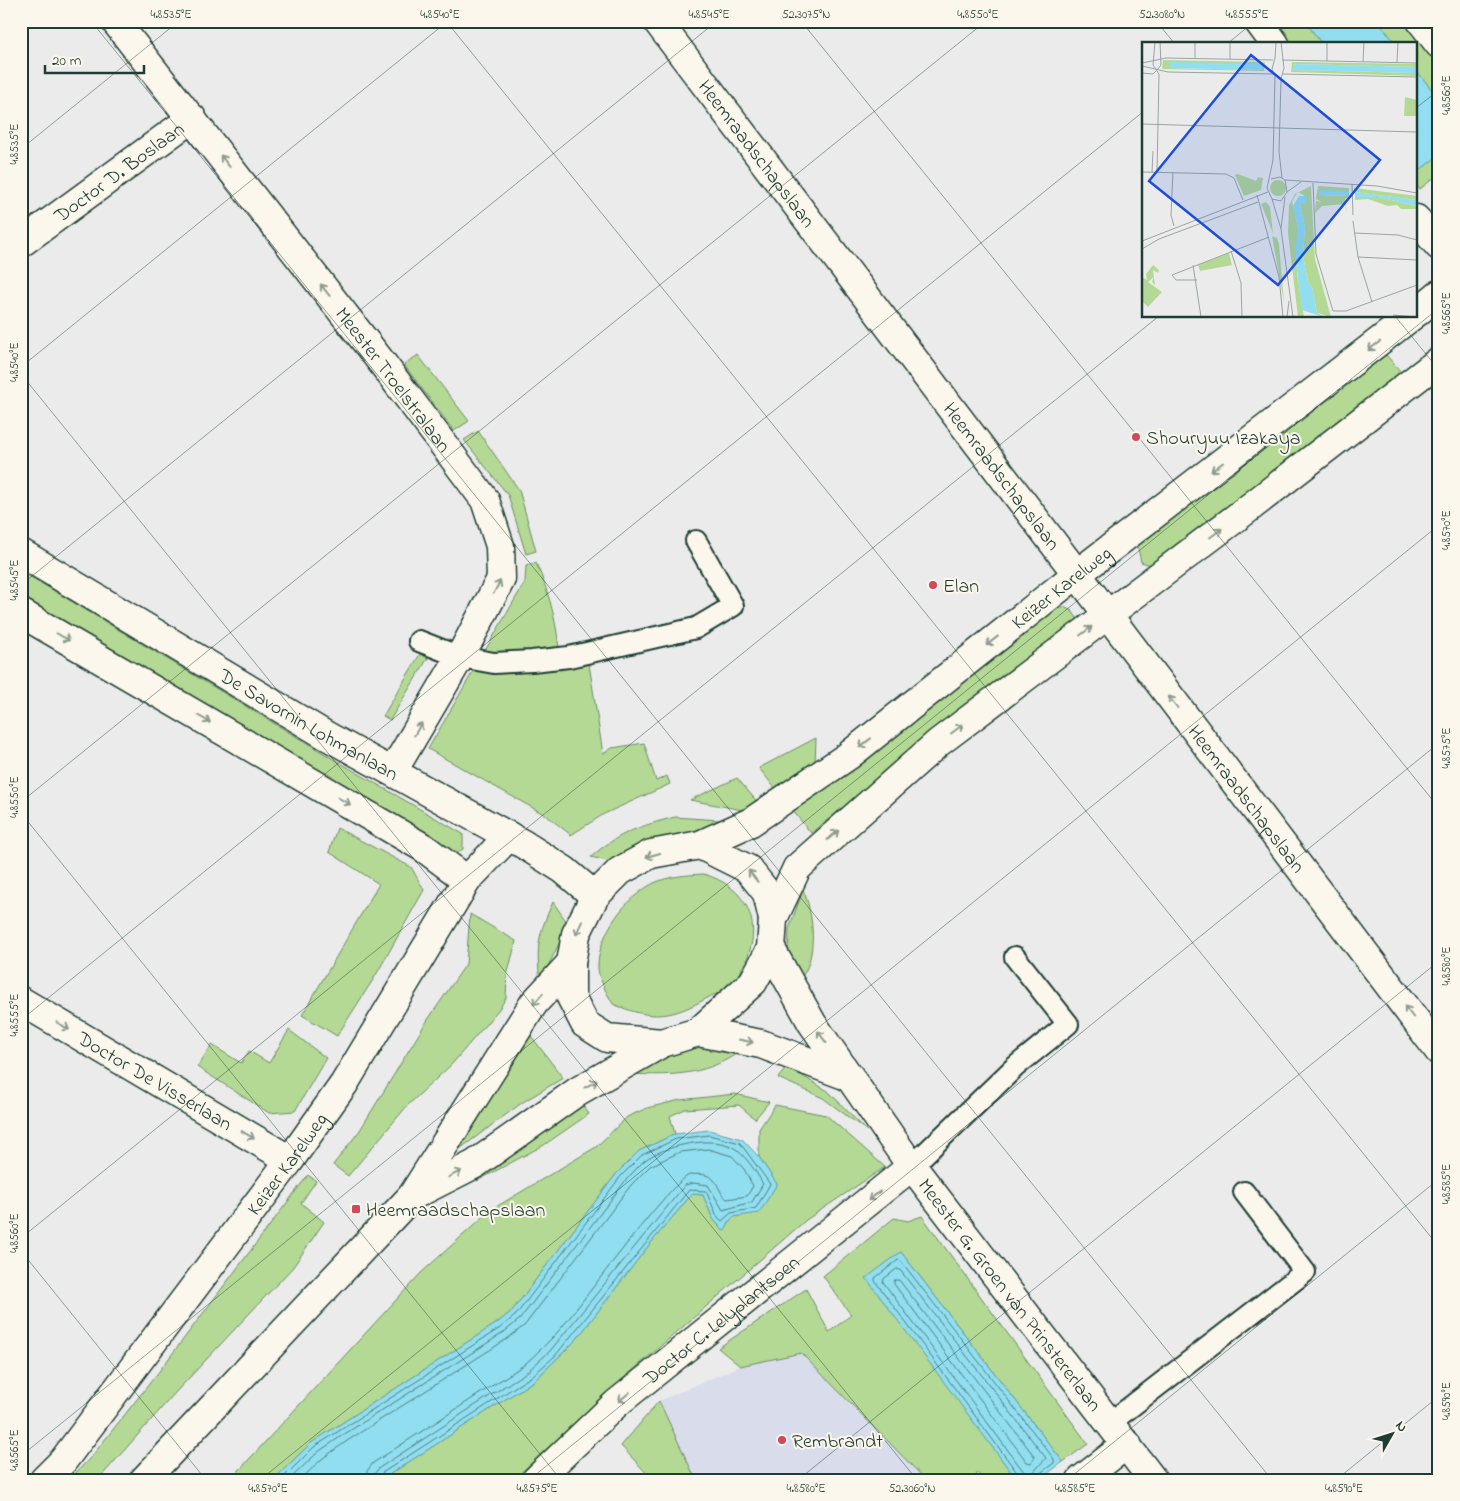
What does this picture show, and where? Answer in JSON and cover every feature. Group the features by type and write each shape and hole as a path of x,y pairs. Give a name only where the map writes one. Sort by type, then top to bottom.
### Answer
{"street":[{"name":"Meester Troelstralaan","path":"115,21 192,118 485,500 500,546 501,579 460,657 393,771"},
{"name":"Heemraadschapslaan","path":"657,21 1439,1051"},
{"path":"1258,21 1274,42"},
{"path":"1421,21 1439,44"},
{"name":"Doctor D. Boslaan","path":"21,243 192,118"},
{"path":"1418,220 1439,246"},
{"path":"1418,311 1439,294"},
{"name":"Keizer Karelweg","path":"662,1043 607,1038 585,1024 571,997 570,963 576,934 595,896 620,871 651,854 700,845 751,822 848,756 1076,574 1409,318"},
{"path":"773,919 797,868 938,743 1249,508 1439,361"},
{"name":"De Savornin Lohmanlaan","path":"21,553 327,736 509,836 564,870 595,896"},
{"path":"21,613 424,848 467,880"},
{"name":"Keizer Karelweg","path":"44,1480 63,1461 290,1160 344,1084 467,880 509,836"},
{"path":"412,1196 475,1164 578,1091 662,1043 698,1032 753,982 772,949 773,919 766,892 748,868 700,845"},
{"name":"Meester G. Groen van Prinstererlaan","path":"772,949 812,1023 912,1166 1153,1480"},
{"path":"144,1480 412,1196 529,1011 570,963"},
{"name":"Doctor De Visserlaan","path":"21,1001 290,1160"},
{"path":"698,1032 761,1044 850,1077"},
{"name":"Doctor C. Lelyplantsoen","path":"536,1480 617,1403 912,1166"},
{"path":"1081,1480 1127,1444"}],"lane":[{"path":"419,641 460,657 494,663 569,657 696,628 733,606 696,541"},
{"name":"Meester G. Groen van Prinstererlaan","path":"912,1166 1015,1067 1068,1024 1015,957"},
{"name":"Meester G. Groen van Prinstererlaan","path":"1110,1422 1305,1272 1244,1192"}],"shaded area":[{"name":"Rembrandt","path":"801,1353 926,1480 696,1480 659,1401 740,1366"}],"green space":[{"path":"1270,21 1305,21 1321,42 1286,42"},
{"path":"1378,21 1413,21 1439,55 1439,99 1418,73 1418,42 1394,42"},
{"path":"1439,155 1439,174 1420,189 1418,188 1418,168 1420,170"},
{"path":"418,355 469,421 454,431 404,365"},
{"path":"1386,355 1401,372 1151,565 1141,562 1137,544"},
{"path":"478,431 519,490 536,551 526,554 508,495 464,440"},
{"path":"536,563 554,615 560,656 560,670 589,664 603,754 612,748 644,743 656,781 667,776 670,784 604,814 571,835 547,816 428,749 525,582 526,566"},
{"path":"21,571 330,757 463,834 463,849 451,857 21,602"},
{"path":"1058,604 1072,611 1077,618 1074,626 811,833 793,811 839,779"},
{"path":"420,654 428,658 390,720 383,716"},
{"path":"816,738 815,766 778,792 759,768"},
{"path":"737,778 759,804 748,811 690,800"},
{"path":"675,817 734,821 615,863 591,857 630,831"},
{"path":"337,828 411,867 424,890 376,975 337,1036 302,1015 379,884 329,852"},
{"path":"703,874 719,880 731,888 741,898 748,910 752,923 752,938 749,953 736,981 725,990 673,1013 651,1015 613,1004 601,980 598,965 603,941 616,917 634,897 654,883 672,877"},
{"path":"803,890 812,923 812,948 810,960 800,979 788,954 789,929"},
{"path":"553,902 566,921 560,942 540,982 539,941"},
{"path":"470,914 516,941 507,976 506,998 499,1009 452,1064 407,1106 348,1176 333,1165 360,1130 425,1024 466,964"},
{"path":"525,1028 563,1078 523,1102 453,1154 475,1125"},
{"path":"289,1030 326,1058 295,1111 269,1113 197,1067 212,1045 241,1063 249,1051 269,1063"},
{"path":"711,1042 746,1047 732,1057 704,1069 661,1075 629,1074 672,1054"},
{"path":"787,1067 828,1091 867,1131 823,1098 778,1078"},
{"path":"735,1094 769,1102 755,1119 739,1105 685,1109 670,1116 675,1134 639,1151 617,1173 512,1311 497,1323 311,1443 273,1480 230,1480 421,1273 491,1210 596,1147 627,1117 647,1108 680,1100"},
{"path":"579,1100 589,1114 544,1145 477,1181 500,1160"},
{"path":"775,1105 826,1115 885,1167 806,1220 609,1391 513,1480 381,1480 535,1380 576,1340 649,1245 692,1194 703,1195 713,1219 724,1231 733,1217 759,1212 777,1184 759,1157 759,1129"},
{"path":"308,1175 316,1181 301,1203 324,1222 293,1267 174,1394 98,1480 69,1480 92,1456 157,1374"},
{"path":"922,1216 1088,1444 1063,1462 901,1252 867,1278 1017,1480 983,1480 977,1472 976,1480 926,1480 801,1353 740,1366 718,1348 806,1289 829,1332 851,1315 823,1276 894,1218 908,1221"},
{"path":"659,1401 696,1480 653,1480 621,1446"}],"water":[{"path":"1305,21 1378,21 1394,42 1321,42"},
{"path":"1418,73 1439,99 1439,155 1420,170 1418,168"},
{"path":"709,1130 742,1139 759,1157 777,1184 759,1213 733,1217 724,1231 713,1219 703,1195 692,1194 649,1245 576,1340 535,1380 381,1480 273,1480 311,1443 497,1323 512,1311 617,1173 639,1151 675,1134"},
{"path":"901,1252 1063,1462 1039,1480 1017,1480 866,1278"}],"place":[{"name":"Shouryuu Izakaya","path":"1136,437"},
{"name":"Elan","path":"933,585"},
{"name":"Heemraadschapslaan","path":"356,1209"},
{"name":"Rembrandt","path":"782,1440"}]}
